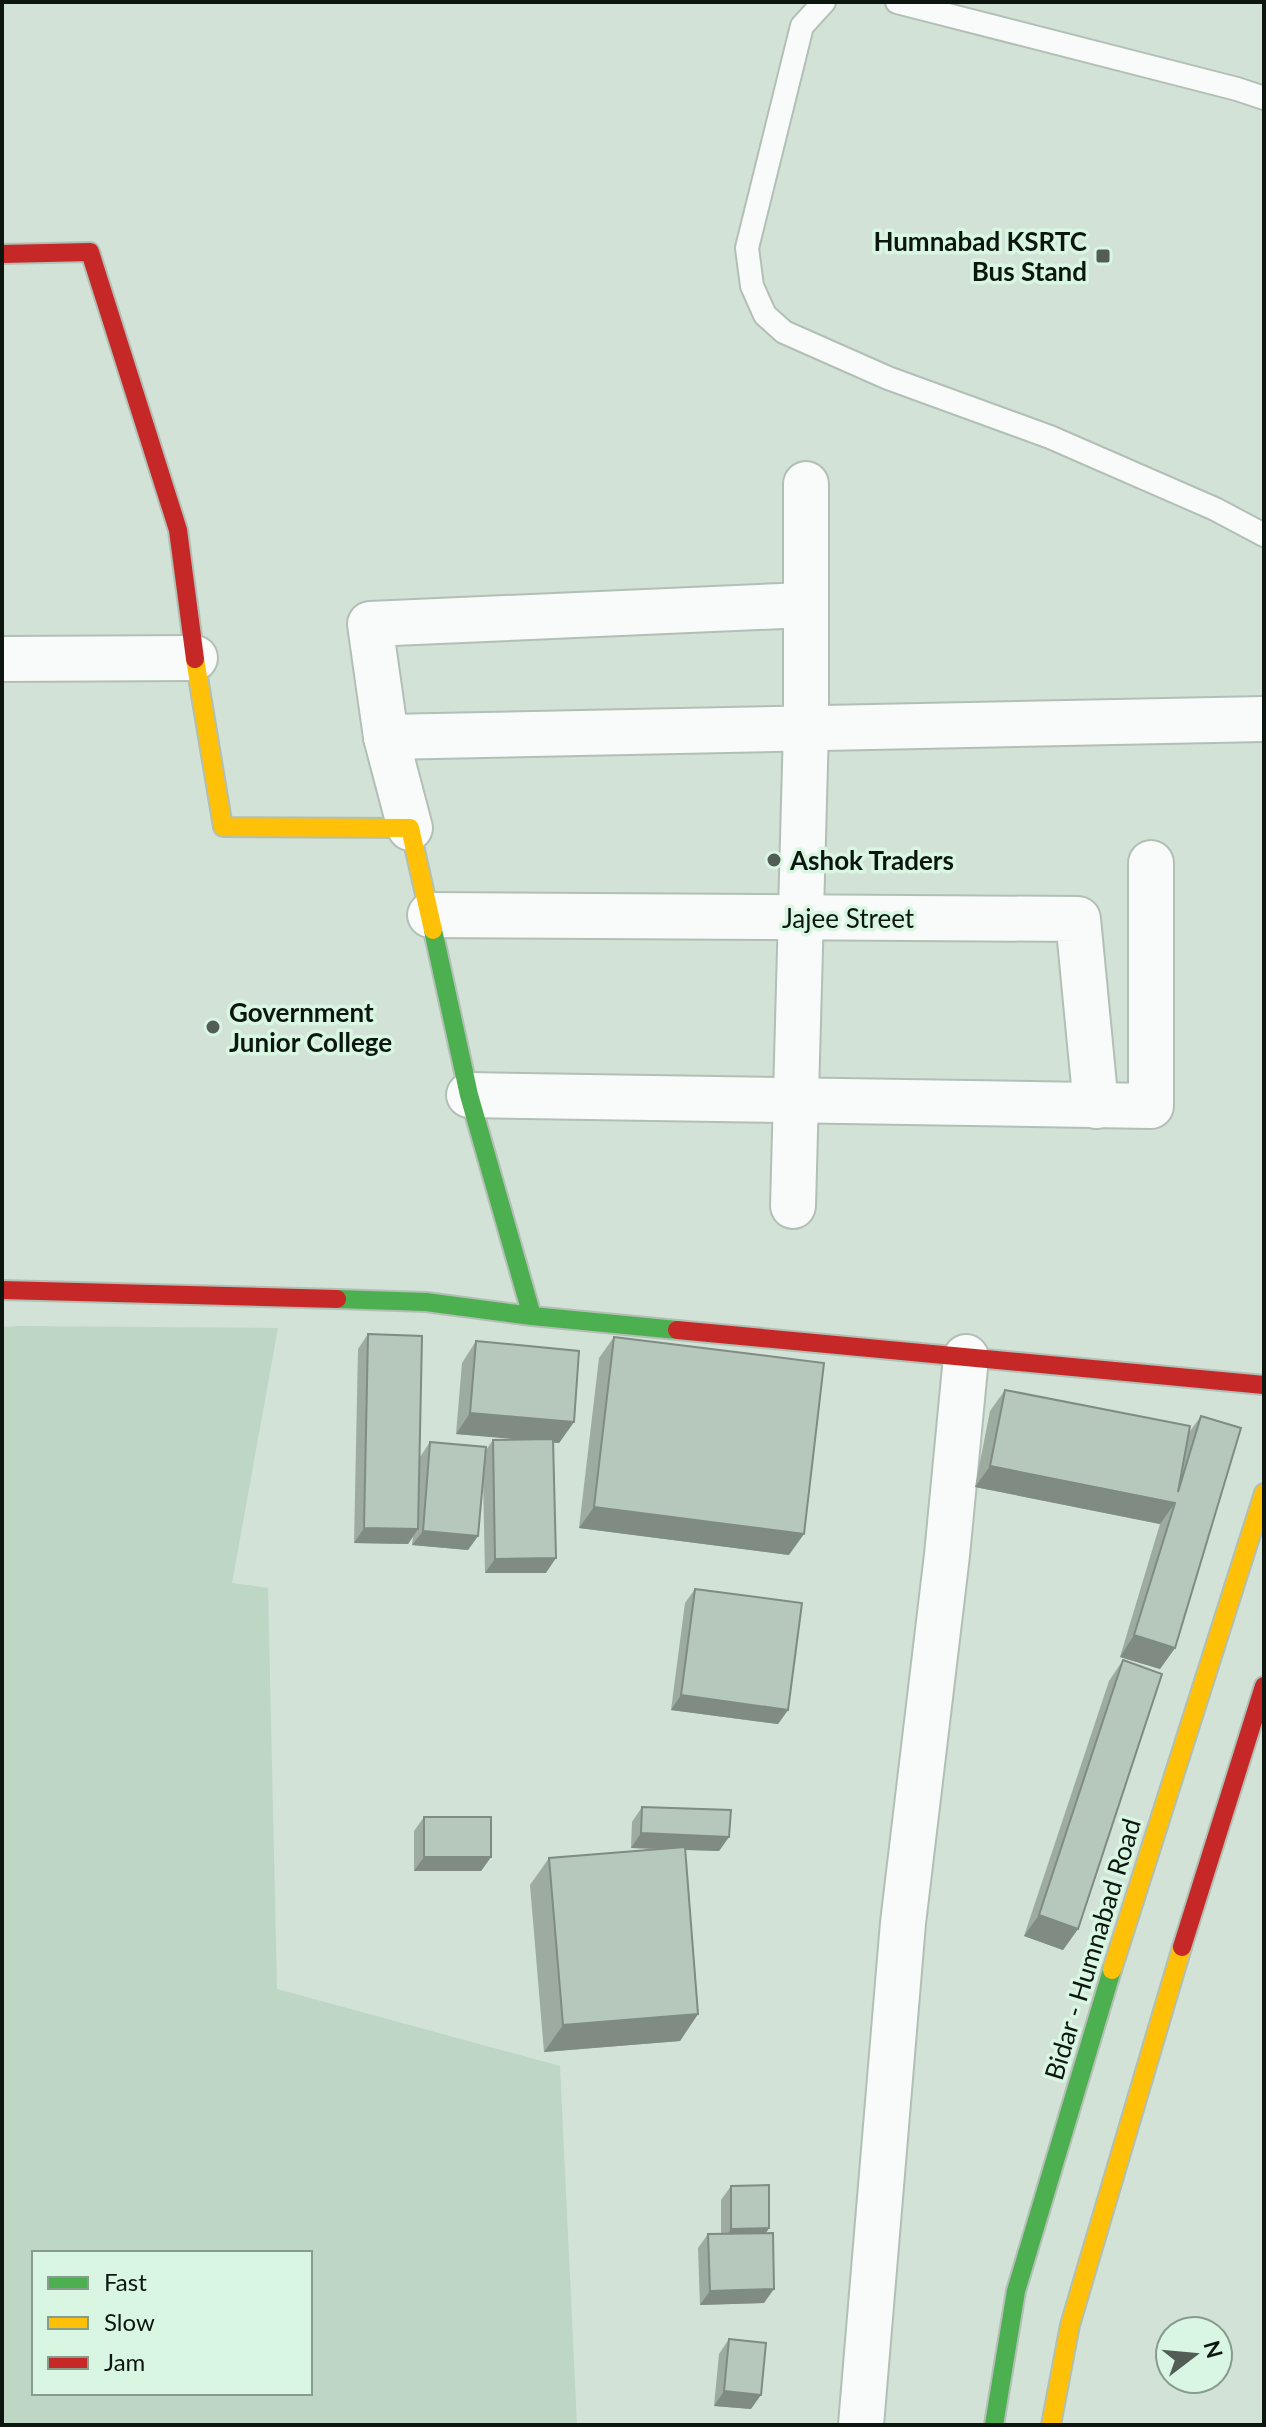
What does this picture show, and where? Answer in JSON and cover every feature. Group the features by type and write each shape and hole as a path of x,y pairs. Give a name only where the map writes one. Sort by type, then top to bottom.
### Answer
{"street":[{"path":"2,254 90,252 178,530 223,827 410,828"},
{"path":"793,1206 806,728 806,484"},
{"path":"532,1316 469,1095 410,828 386,737 370,624 805,605"},
{"path":"2,659 195,658"},
{"path":"386,737 1264,719"},
{"path":"469,1095 1151,1106 1151,863"},
{"name":"Jajee Street","path":"430,915 1078,919 1096,1106"},
{"path":"2,1290 426,1302 532,1316 1264,1385"},
{"path":"861,2425 903,1923 947,1555 966,1357"},
{"name":"Bidar - Humnabad Road","path":"994,2425 1016,2291 1127,1918 1264,1493"},
{"path":"1051,2425 1078,2296 1159,2018 1264,1686"}],"lane":[{"path":"824,2 802,26 747,248 752,286 765,315 784,332 862,366 1050,437 1215,509 1264,535"},
{"path":"897,2 1264,98"}],"green space":[{"path":"2,1327 278,1328 232,1583 268,1588 277,1989 560,2066 577,2425 2,2425"}],"building":[{"path":"368,1334 422,1336 418,1529 364,1528"},
{"path":"614,1337 824,1363 804,1534 594,1507"},
{"path":"476,1341 579,1351 574,1422 470,1413"},
{"path":"1005,1390 1190,1426 1178,1492 1201,1416 1241,1428 1175,1648 1134,1635 1175,1503 990,1466"},
{"path":"553,1439 556,1558 495,1559 493,1440"},
{"path":"430,1442 486,1447 478,1536 423,1531"},
{"path":"695,1589 802,1603 788,1710 681,1695"},
{"path":"1123,1660 1162,1674 1078,1929 1039,1915"},
{"path":"642,1807 731,1810 729,1837 641,1833"},
{"path":"424,1817 491,1817 491,1857 424,1857"},
{"path":"685,1847 698,2014 563,2025 549,1858"},
{"path":"769,2185 769,2228 731,2229 731,2186"},
{"path":"773,2233 774,2289 710,2291 708,2234"},
{"path":"729,2339 766,2343 761,2395 724,2391"},
{"path":"755,2424 755,2425 714,2425"}],"traffic: fast":[{"path":"433,930 469,1095 532,1316"},
{"path":"337,1299 426,1302 677,1330"},
{"path":"994,2425 1016,2291 1112,1970"}],"traffic: slow":[{"path":"195,659 223,827 410,828 433,930"},
{"path":"1112,1970 1264,1493"},
{"path":"1051,2425 1070,2325 1182,1947"}],"traffic: jam":[{"path":"2,254 90,252 178,530 195,659"},
{"path":"2,1290 337,1299"},
{"path":"677,1330 1264,1385"},
{"path":"1182,1947 1264,1686"}],"place":[{"name":"Humnabad KSRTC Bus Stand","path":"1103,256"},
{"name":"Ashok Traders","path":"774,860"},
{"name":"Government Junior College","path":"213,1027"}]}
